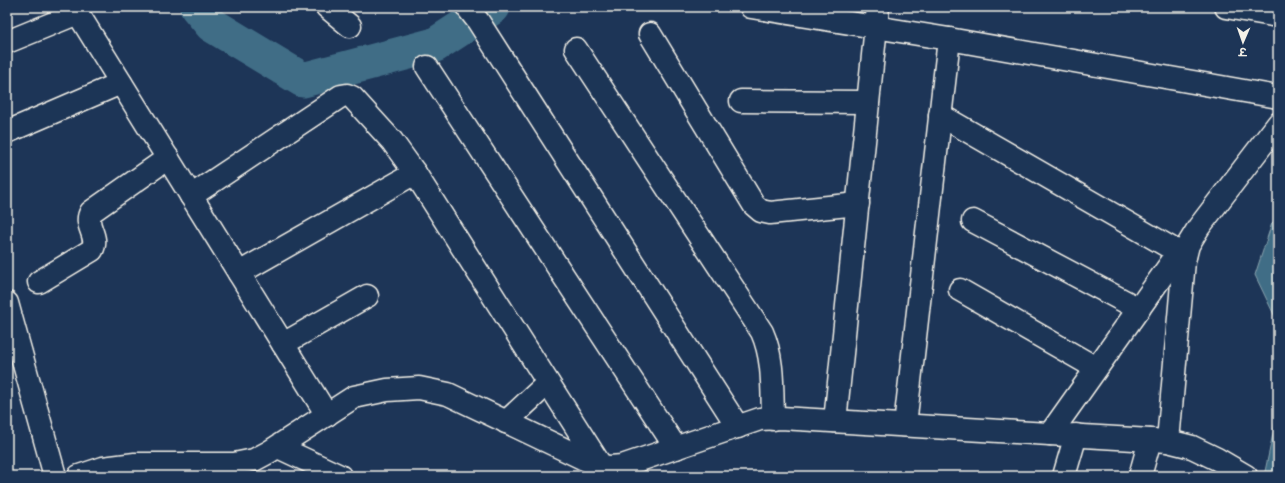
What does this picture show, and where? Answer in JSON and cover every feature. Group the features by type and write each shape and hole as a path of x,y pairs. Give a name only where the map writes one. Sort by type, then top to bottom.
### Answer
{"street":[{"path":"327,7 350,26"},
{"path":"751,7 877,17 949,39 1278,97"},
{"path":"1226,7 1278,16"},
{"path":"7,42 76,10 326,415"},
{"path":"472,14 738,427"},
{"path":"835,421 877,17"},
{"path":"650,34 754,204 762,211 770,213 858,204"},
{"path":"905,426 949,39"},
{"path":"576,49 762,332 767,344 770,358 773,419"},
{"path":"427,67 676,448"},
{"path":"7,132 121,83"},
{"path":"191,196 341,96 347,95 352,97 392,141 415,173 548,382 600,469"},
{"path":"741,100 868,102"},
{"path":"940,115 1182,254 1184,261 1159,440 1140,476"},
{"path":"1050,434 1139,309 1182,254 1199,227 1278,124"},
{"path":"39,282 92,250 95,239 88,221 88,217 91,212 168,158"},
{"path":"239,273 415,173"},
{"path":"973,221 1139,309"},
{"path":"960,290 1096,368"},
{"path":"283,344 367,296"},
{"path":"7,303 54,476"},
{"path":"506,422 548,382"},
{"path":"79,476 103,468 136,464 177,470 234,464 254,460 354,397 387,390 419,388 448,394 600,469 622,466 648,467 676,448 760,419 773,419 835,421 1159,440 1192,447 1236,473"},
{"path":"1064,476 1076,435"},
{"path":"278,446 340,476"}],"water":[{"path":"1278,217 1278,323 1255,275 1272,223"},
{"path":"1278,407 1278,476 1264,476 1277,415"}],"waterway":[{"path":"197,7 212,25 303,80 435,45 493,7"}]}
